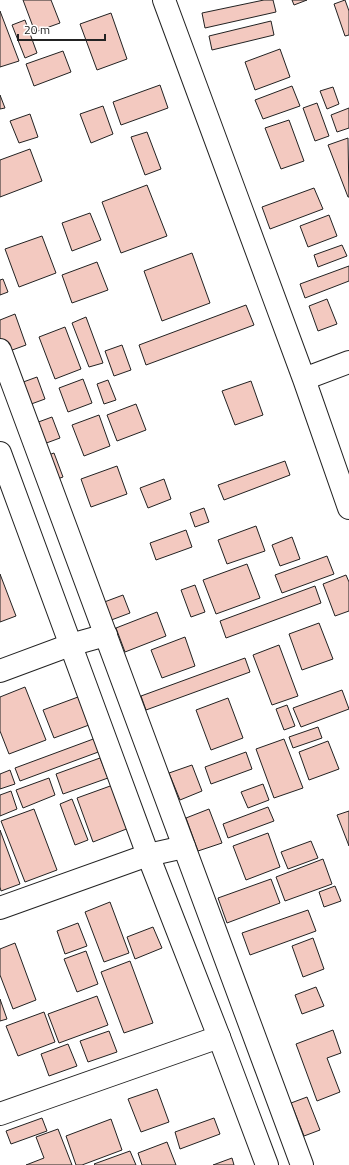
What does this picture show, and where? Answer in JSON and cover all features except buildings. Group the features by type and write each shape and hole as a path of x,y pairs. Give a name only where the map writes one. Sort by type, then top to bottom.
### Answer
{"street":[{"path":"164,0 304,379 349,508"},
{"path":"0,350 302,1165"},
{"path":"304,379 349,362"},
{"path":"0,453 148,855 267,1165"},
{"path":"0,671 70,645 106,635"},
{"path":"0,908 148,855 184,847"},
{"path":"0,1114 219,1037"}]}
